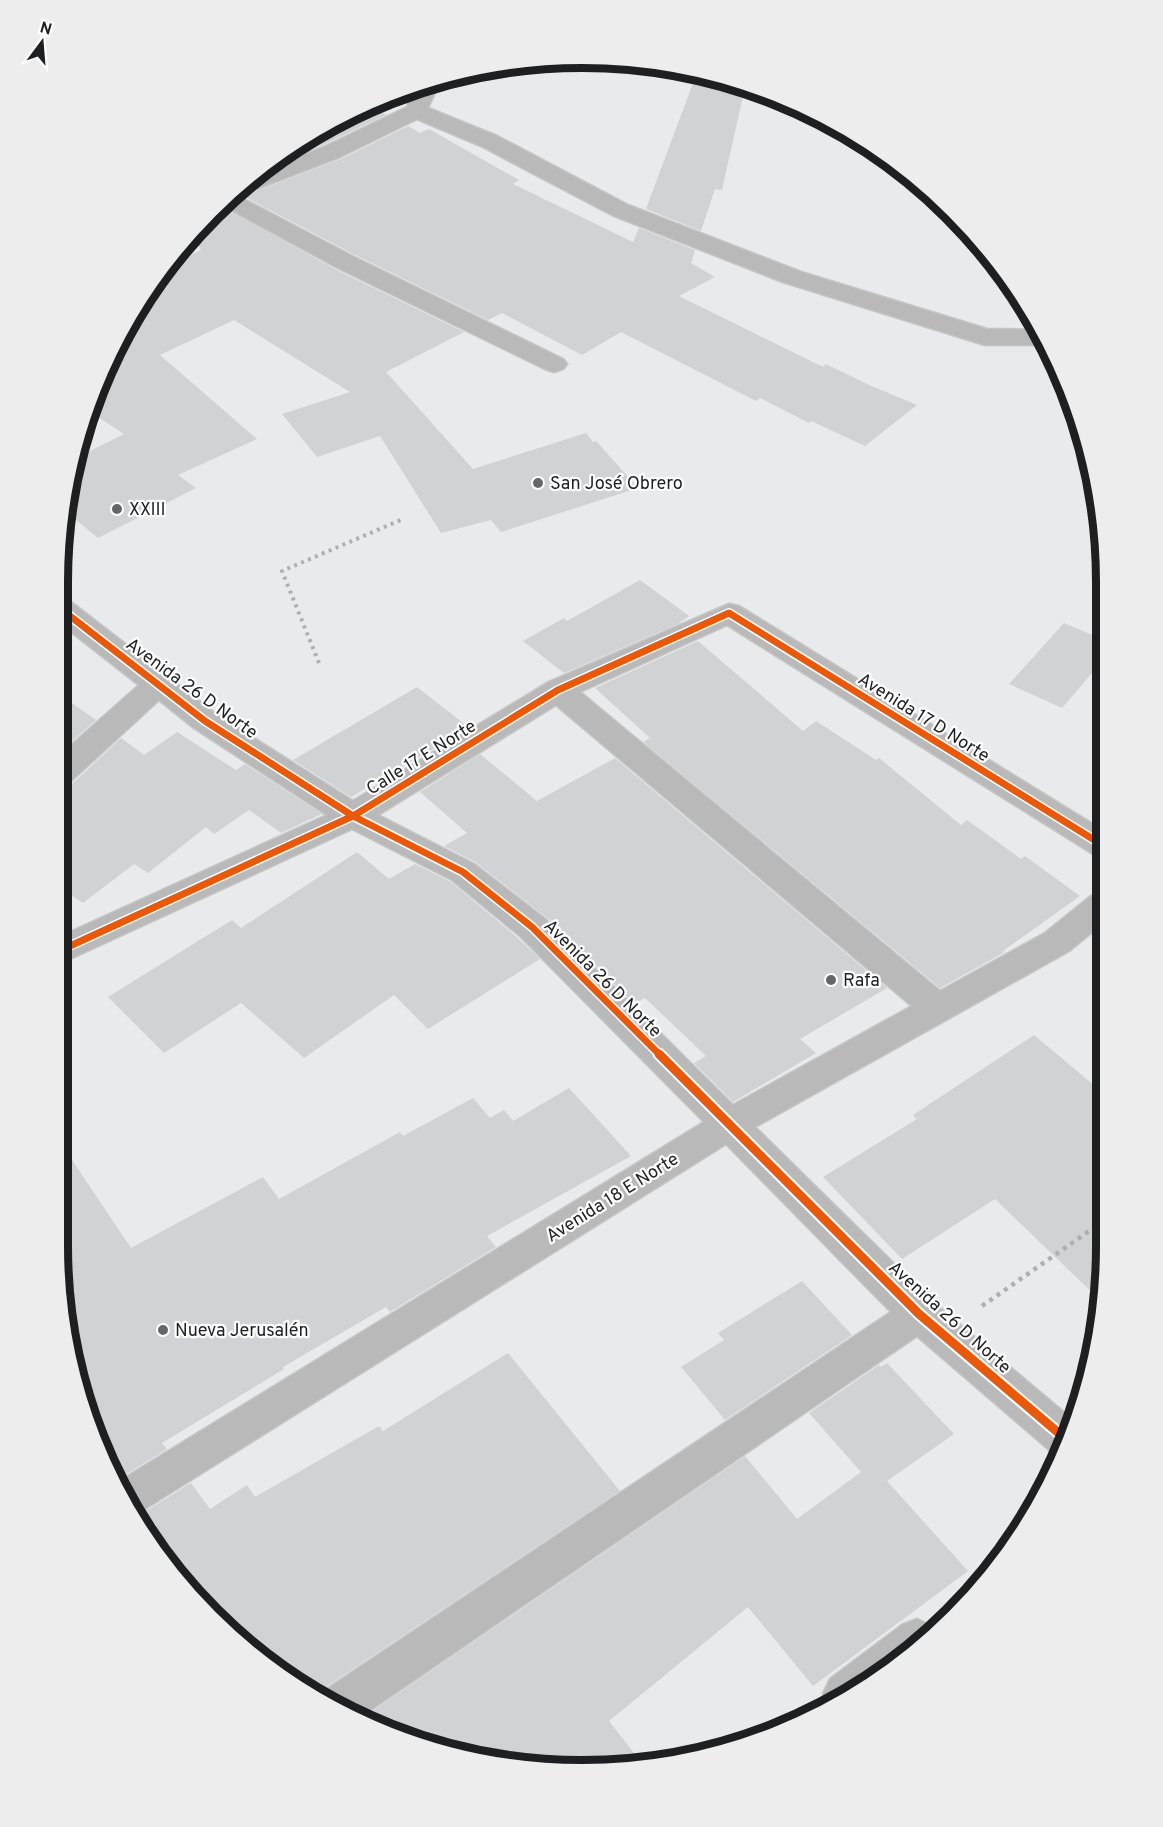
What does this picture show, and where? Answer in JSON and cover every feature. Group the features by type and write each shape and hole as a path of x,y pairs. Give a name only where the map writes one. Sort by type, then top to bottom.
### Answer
{"street":[{"path":"264,178 332,152 416,111 424,92"},
{"path":"416,111 489,141 620,210 792,277 985,337 1034,338"},
{"path":"234,203 345,262 554,364"},
{"name":"Calle 17 E Norte","path":"68,947 353,816 558,690 729,613"},
{"name":"Avenida 17 D Norte","path":"729,613 1096,841"},
{"name":"Avenida 26 D Norte","path":"68,614 205,721 353,816 463,872 532,927 930,1324 1060,1433"},
{"path":"68,766 158,684"},
{"path":"558,690 937,1008"},
{"name":"Avenida 18 E Norte","path":"133,1495 729,1124 1057,942 1096,911"},
{"path":"345,1702 930,1324"}],"path":[{"path":"319,663 282,571 403,519"},
{"path":"930,1324 1096,1226"}],"building":[{"path":"693,83 713,85 743,94 722,190 715,189 701,231 646,209"},
{"path":"378,110 386,115 292,157 325,136"},
{"path":"408,126 420,133 429,129 519,180 513,184 633,242 639,228 695,250 691,263 715,277 679,296 823,367 826,364 917,405 865,446 811,421 809,423 760,398 756,401 621,332 582,355 502,313 488,320 355,255 243,196 341,159"},
{"path":"227,210 335,269 464,332 386,372 473,469 586,433 638,488 501,532 491,520 441,533 380,436 317,457 282,414 350,392 234,320 160,355 257,439 178,475 196,488 98,538 72,517 83,454 124,434 95,415 136,324 183,258 201,250 196,242"},
{"path":"640,580 689,616 678,624 564,673 523,641 564,618 567,621"},
{"path":"1064,623 1096,637 1096,668 1062,708 1009,684"},
{"path":"698,641 803,731 816,721 876,760 879,758 961,825 967,820 1021,859 1025,856 1080,896 1003,951 1005,952 940,988 643,742 650,738 595,688"},
{"path":"417,687 467,726 455,733 457,735 351,797 293,760"},
{"path":"68,701 96,720 68,745"},
{"path":"177,732 236,770 245,764 322,814 281,833 249,810 214,834 206,827 148,873 134,864 83,903 68,893 68,784 73,783 121,738 144,755"},
{"path":"480,754 537,801 615,758 887,988 800,1039 816,1053 733,1102 694,1063 706,1056 645,998 634,1004 545,916 475,862 444,846 467,833 420,792"},
{"path":"357,852 389,879 415,864 451,882 540,959 428,1029 394,995 304,1058 241,1003 164,1053 108,997 232,920 241,928"},
{"path":"1034,1035 1096,1087 1096,1246 1093,1293 995,1199 902,1259 823,1177 917,1119 913,1115"},
{"path":"569,1088 631,1156 487,1236 496,1247 390,1312 386,1307 283,1367 284,1369 162,1443 167,1449 123,1476 95,1411 77,1346 69,1279 68,1154 131,1248 263,1177 279,1199 400,1132 403,1136 473,1098 490,1118 504,1110 513,1121"},
{"path":"802,1281 852,1335 725,1420 681,1367 724,1340 718,1333"},
{"path":"508,1353 620,1491 326,1687 324,1691 269,1653 218,1609 174,1558 143,1513 191,1483 210,1509 247,1485 255,1497 379,1426 383,1431"},
{"path":"887,1363 954,1434 887,1481 968,1571 813,1686 748,1607 609,1721 636,1756 582,1760 481,1750 416,1732 369,1713 745,1456 797,1519 861,1472 809,1413 879,1365 881,1367"}],"cycle path":[{"path":"68,947 353,816 558,690 729,613 1096,841"},
{"path":"68,614 205,721 353,816 463,872 532,927 919,1314 1059,1434"}],"place":[{"name":"San José Obrero","path":"538,483"},
{"name":"XXIII","path":"117,509"},
{"name":"Rafa","path":"831,980"},
{"name":"Nueva Jerusalén","path":"163,1330"}]}
